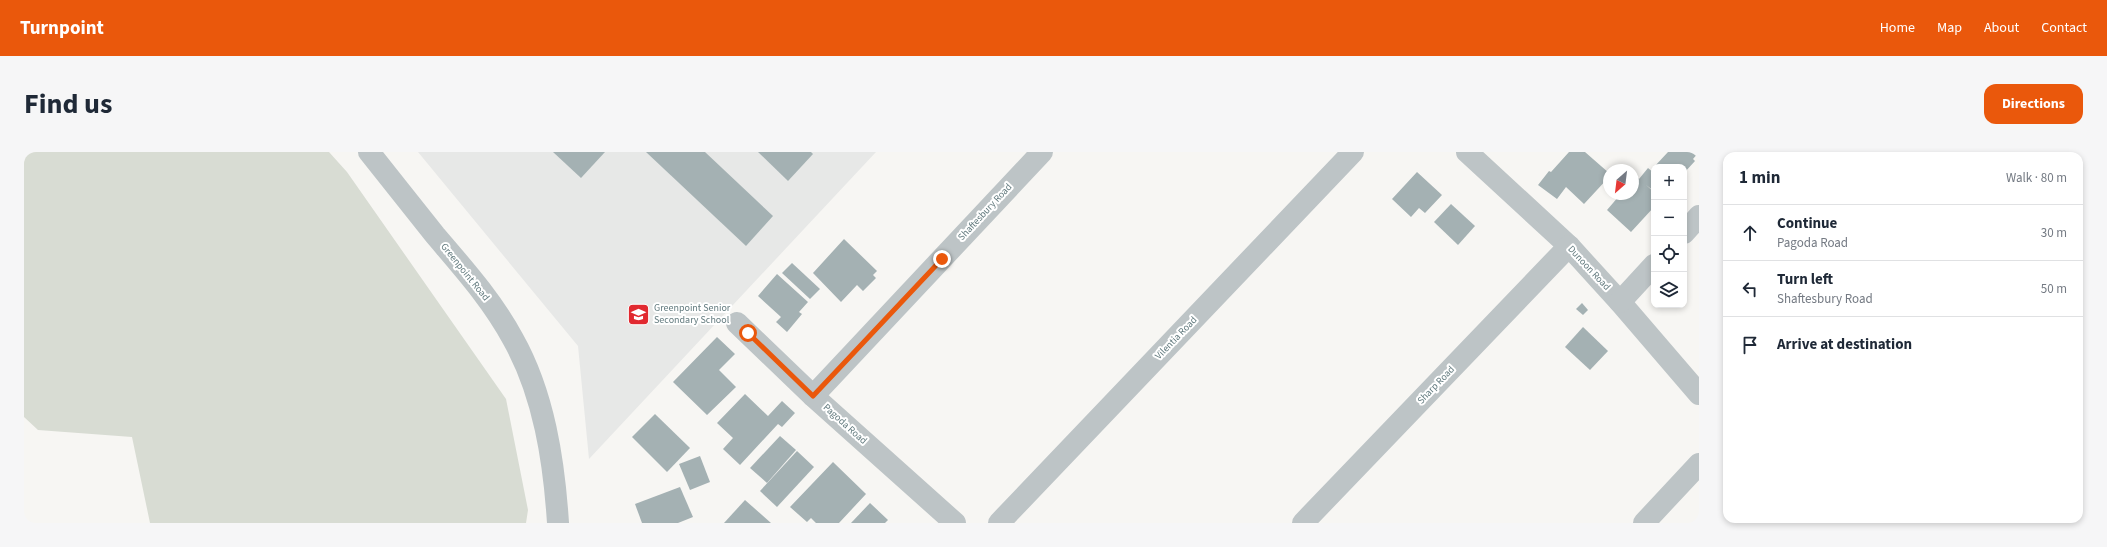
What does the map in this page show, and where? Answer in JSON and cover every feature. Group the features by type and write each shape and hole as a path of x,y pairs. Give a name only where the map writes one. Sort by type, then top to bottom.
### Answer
{"street":[{"name":"Greenpoint Road","path":"369,152 484,292 514,340 535,388 548,438 556,490 558,523"},
{"name":"Shaftesbury Road","path":"813,396 1042,152"},
{"name":"Vilentia Road","path":"999,523 1353,152"},
{"name":"Dunoon Road","path":"1468,152 1568,246 1620,302 1699,394"},
{"path":"1687,229 1699,216"},
{"name":"Sharp Road","path":"1303,523 1568,246"},
{"path":"1620,302 1651,268"},
{"name":"Pagoda Road","path":"737,323 813,396 955,523"},
{"path":"1644,523 1699,464"}],"shaded area":[{"path":"24,152 329,152 347,172 506,399 528,510 526,523 150,523 132,437 38,430 24,417"},
{"name":"Greenpoint Senior Secondary School","path":"418,152 876,152 589,459 578,346"}],"building":[{"path":"553,152 605,152 581,178"},
{"path":"646,152 705,152 773,216 746,246"},
{"path":"758,152 811,152 813,154 788,181"},
{"path":"1569,152 1585,152 1603,168 1603,183 1584,204 1566,187 1557,199 1538,185 1549,171 1551,172"},
{"path":"1668,152 1699,152 1693,159 1695,161 1687,170 1687,164 1657,164"},
{"path":"1648,168 1651,170 1651,189 1646,185 1651,189 1651,210 1631,232 1607,210 1616,200 1639,200 1639,179"},
{"path":"1417,172 1442,195 1425,213 1419,208 1411,217 1392,199"},
{"path":"1451,204 1475,226 1458,245 1434,222"},
{"path":"844,239 877,271 873,275 876,278 863,291 857,285 841,302 813,273"},
{"path":"792,263 820,289 810,299 782,273"},
{"path":"777,274 808,302 799,312 802,314 787,332 776,322 781,317 758,296"},
{"path":"1582,303 1588,310 1583,315 1576,309"},
{"path":"1583,327 1608,351 1590,370 1565,347"},
{"path":"717,337 735,354 719,370 736,387 707,415 673,382"},
{"path":"745,394 768,416 782,401 795,413 782,427 778,424 740,465 723,449 733,438 717,423"},
{"path":"655,414 690,448 667,472 632,437"},
{"path":"780,436 796,450 767,483 750,468"},
{"path":"797,451 814,467 777,507 760,491"},
{"path":"700,456 710,482 690,490 679,464"},
{"path":"833,462 866,494 839,523 816,523 811,518 807,522 790,507"},
{"path":"680,487 693,517 678,523 642,523 635,504"},
{"path":"745,500 771,523 724,523"},
{"path":"870,503 888,520 885,523 851,523"}],"place":[{"name":"Greenpoint Senior Secondary School","path":"638,314"}],"route":[{"path":"748,333 813,396 942,259"}]}
